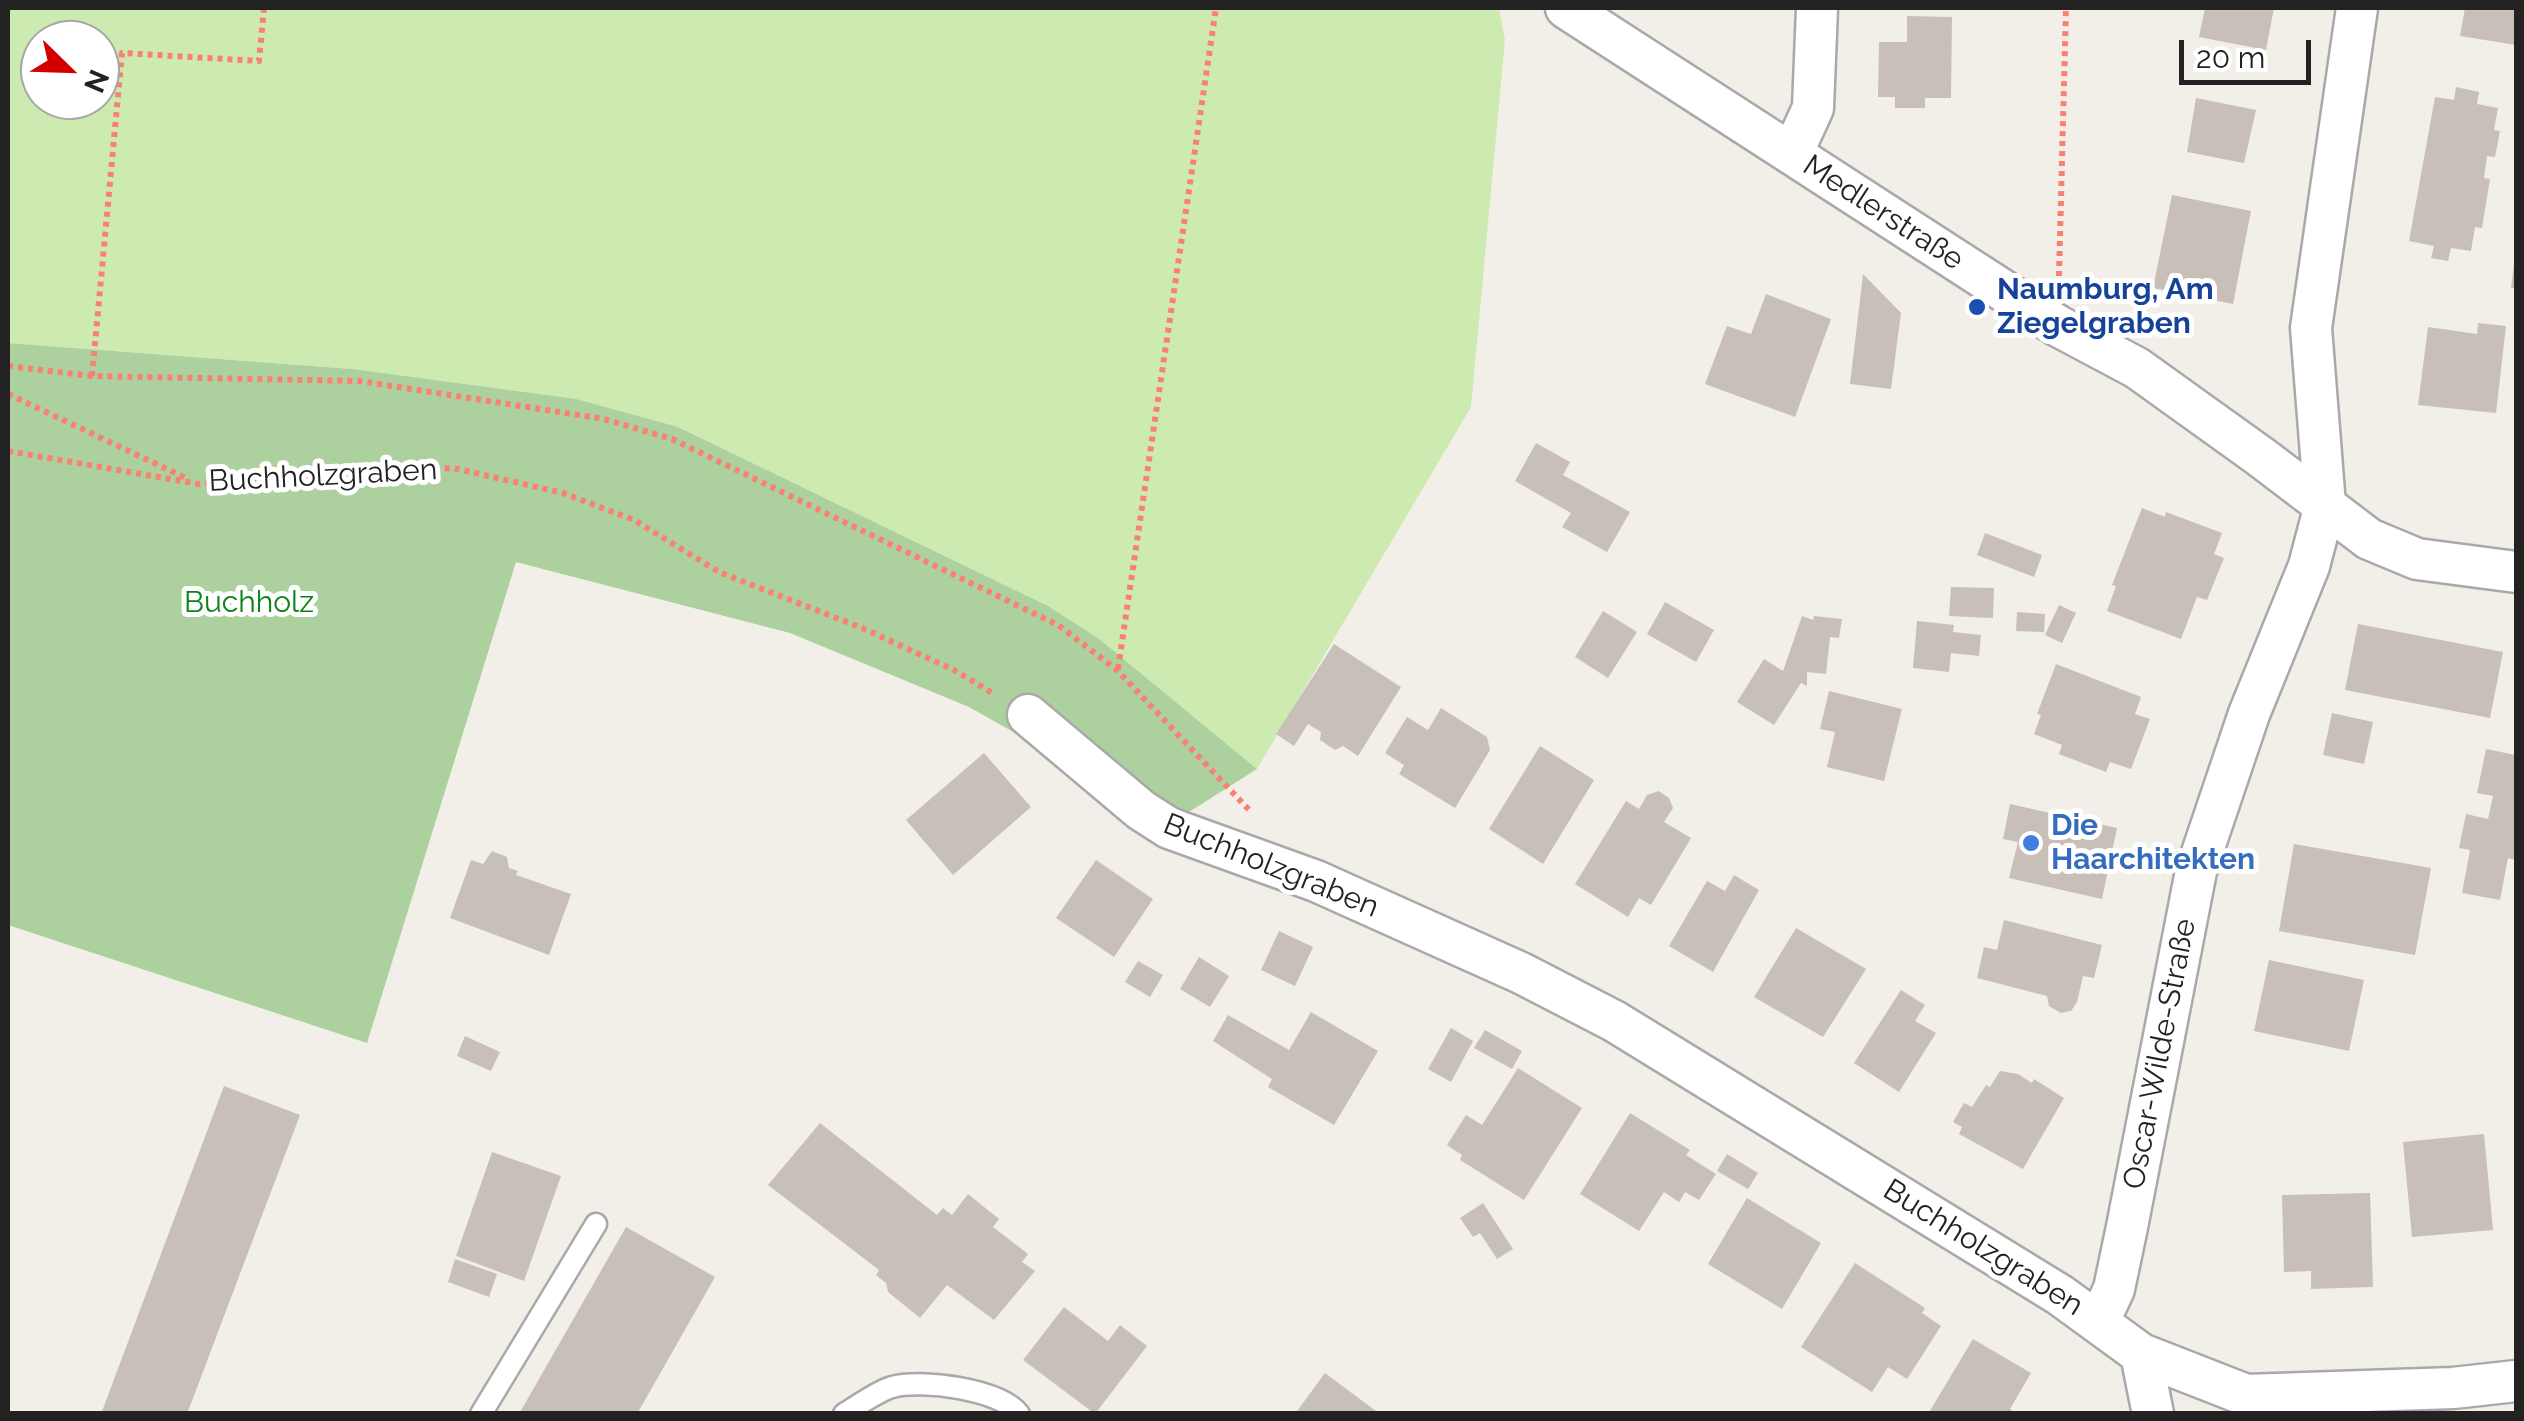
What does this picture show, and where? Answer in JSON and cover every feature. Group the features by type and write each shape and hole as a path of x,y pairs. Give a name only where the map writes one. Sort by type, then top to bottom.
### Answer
{"street":[{"name":"Medlerstraße","path":"1566,8 2058,326 2136,368 2369,539 2416,559 2516,572"},
{"path":"1792,154 1813,108 1816,8"},
{"name":"Oscar-Wilde-Straße","path":"2100,1321 2114,1289 2128,1227 2196,871 2249,714 2309,566 2325,505 2311,328 2357,8"},
{"name":"Buchholzgraben","path":"1028,716 1141,810 1169,828 1316,881 1521,972 1614,1021 2100,1321 2141,1354 2234,1404"},
{"path":"2141,1354 2153,1414"},
{"path":"2234,1404 2516,1381"}],"lane":[{"path":"480,1414 596,1224"},
{"path":"844,1414 893,1387 965,1387 1013,1406 1019,1414"}],"path":[{"path":"92,376 122,53 259,61 264,8"},
{"path":"1118,670 1216,8"},
{"path":"2058,326 2066,8"},
{"path":"8,366 92,376 360,381 604,419 672,439 1058,625 1118,670 1263,824"},
{"path":"8,394 198,484"},
{"name":"Buchholzgraben","path":"8,451 198,484 454,468 563,492 634,520 719,572 862,628 954,670 1028,716"}],"green space":[{"path":"8,8 1499,8 1505,40 1471,407 1257,769 1098,638 1048,606 678,427 352,369 8,343"},
{"name":"Buchholz","path":"8,343 352,369 576,399 678,427 1048,606 1098,638 1257,769 1181,817 1088,774 969,707 790,633 516,562 367,1043 8,925"}],"building":[{"path":"2205,8 2274,8 2266,50 2199,37"},
{"path":"2465,8 2516,8 2516,45 2460,36"},
{"path":"1907,16 1952,17 1951,98 1925,98 1925,108 1895,108 1895,97 1878,97 1879,42 1907,42"},
{"path":"2456,87 2479,92 2477,104 2498,108 2494,130 2500,131 2495,157 2487,156 2484,178 2490,179 2482,228 2475,227 2471,251 2451,248 2448,261 2431,258 2434,246 2409,241 2435,97 2454,100"},
{"path":"2196,98 2256,110 2244,163 2187,152"},
{"path":"2172,195 2251,211 2233,304 2153,288"},
{"path":"2514,264 2516,288 2511,288"},
{"path":"1863,274 1901,313 1891,389 1850,384"},
{"path":"1766,294 1831,319 1795,417 1705,384 1727,326 1751,334"},
{"path":"2478,323 2506,326 2496,413 2418,405 2428,327 2477,334"},
{"path":"1536,443 1570,462 1563,475 1630,512 1607,552 1562,527 1571,513 1515,481"},
{"path":"2142,508 2165,517 2166,512 2222,533 2214,554 2224,558 2207,600 2197,597 2181,639 2107,611 2116,586 2112,585"},
{"path":"1985,533 2042,555 2034,577 1977,555"},
{"path":"1951,587 1994,588 1993,618 1949,616"},
{"path":"1665,602 1714,630 1696,662 1647,634"},
{"path":"2059,605 2076,613 2062,643 2045,635"},
{"path":"1603,611 1637,632 1608,678 1575,657"},
{"path":"2017,612 2045,614 2044,632 2016,631"},
{"path":"1802,616 1813,620 1814,616 1842,619 1839,638 1830,637 1826,674 1807,672 1807,686 1801,683 1774,725 1737,702 1764,659 1783,671"},
{"path":"1917,621 1954,625 1953,632 1981,635 1979,656 1951,653 1949,672 1913,668"},
{"path":"2358,624 2503,652 2490,718 2345,690"},
{"path":"1334,644 1401,687 1358,756 1343,746 1335,750 1320,740 1321,732 1308,724 1294,746 1276,734"},
{"path":"2056,664 2141,697 2135,714 2150,719 2131,769 2110,762 2106,772 2059,754 2062,745 2034,734 2041,715 2037,714"},
{"path":"1829,691 1902,709 1884,781 1827,767 1835,732 1820,729"},
{"path":"1441,708 1487,737 1490,750 1455,808 1399,774 1404,765 1385,753 1407,717 1428,730"},
{"path":"2332,713 2373,722 2364,764 2323,755"},
{"path":"1540,746 1594,780 1543,864 1489,829"},
{"path":"2486,749 2516,755 2516,860 2508,858 2500,900 2462,893 2470,850 2459,848 2466,814 2488,819 2493,796 2477,793"},
{"path":"984,753 1031,807 953,875 906,820"},
{"path":"1659,791 1669,798 1673,808 1664,822 1691,838 1651,905 1639,898 1628,917 1575,884 1626,801 1639,809 1647,795"},
{"path":"2010,804 2117,828 2102,899 2009,878 2018,842 2003,839"},
{"path":"2294,844 2431,868 2415,955 2279,931"},
{"path":"492,851 507,857 509,868 518,871 516,875 571,894 549,955 450,918 471,860 483,864"},
{"path":"1096,860 1153,899 1114,957 1056,918"},
{"path":"1734,875 1759,890 1713,972 1669,946 1707,881 1725,891"},
{"path":"2004,920 2102,945 2094,978 2083,976 2071,1011 2061,1013 2049,1006 2047,996 1977,978 1984,947 1997,950"},
{"path":"1796,928 1866,969 1823,1037 1754,997"},
{"path":"1279,931 1313,947 1295,986 1261,970"},
{"path":"1199,957 1229,976 1210,1007 1180,989"},
{"path":"2269,960 2364,980 2349,1051 2254,1031"},
{"path":"1138,961 1163,975 1150,997 1125,982"},
{"path":"1901,990 1925,1005 1915,1021 1936,1033 1899,1092 1854,1063"},
{"path":"1311,1012 1378,1051 1334,1125 1268,1087 1272,1079 1213,1041 1228,1015 1289,1050"},
{"path":"1451,1028 1473,1041 1451,1082 1428,1069"},
{"path":"1485,1030 1522,1051 1512,1069 1474,1048"},
{"path":"465,1036 500,1052 491,1071 457,1056"},
{"path":"1518,1068 1582,1108 1524,1200 1460,1160 1462,1155 1447,1145 1466,1115 1482,1125"},
{"path":"2000,1071 2018,1074 2032,1083 2034,1079 2064,1098 2023,1169 1959,1134 1962,1127 1953,1122 1964,1103 1972,1107"},
{"path":"224,1086 300,1115 187,1414 101,1414"},
{"path":"1630,1113 1690,1150 1686,1155 1716,1174 1699,1200 1685,1192 1679,1202 1664,1192 1639,1231 1580,1194"},
{"path":"820,1123 937,1215 943,1208 952,1215 968,1194 999,1219 993,1227 1028,1254 1022,1262 1035,1271 994,1320 947,1285 920,1318 888,1292 886,1283 876,1275 879,1270 768,1185"},
{"path":"2484,1134 2493,1230 2412,1237 2403,1142"},
{"path":"492,1152 561,1176 524,1281 456,1256"},
{"path":"1727,1154 1758,1173 1748,1189 1717,1171"},
{"path":"2370,1193 2373,1287 2311,1289 2311,1271 2284,1272 2282,1195"},
{"path":"1747,1198 1821,1243 1782,1309 1708,1264"},
{"path":"1483,1203 1513,1249 1497,1259 1480,1233 1473,1237 1460,1218"},
{"path":"626,1227 715,1277 637,1414 519,1414"},
{"path":"455,1259 497,1274 489,1297 448,1282"},
{"path":"1855,1263 1925,1308 1922,1313 1941,1326 1907,1379 1888,1367 1872,1392 1801,1347"},
{"path":"1064,1307 1108,1341 1120,1325 1147,1346 1095,1414 1023,1360"},
{"path":"1973,1339 2031,1373 2010,1409 2017,1414 1928,1414"},
{"path":"1325,1373 1380,1414 1295,1414"}],"place":[{"name":"Naumburg, Am Ziegelgraben","path":"1977,307"},
{"name":"Die Haarchitekten","path":"2031,843"}]}
